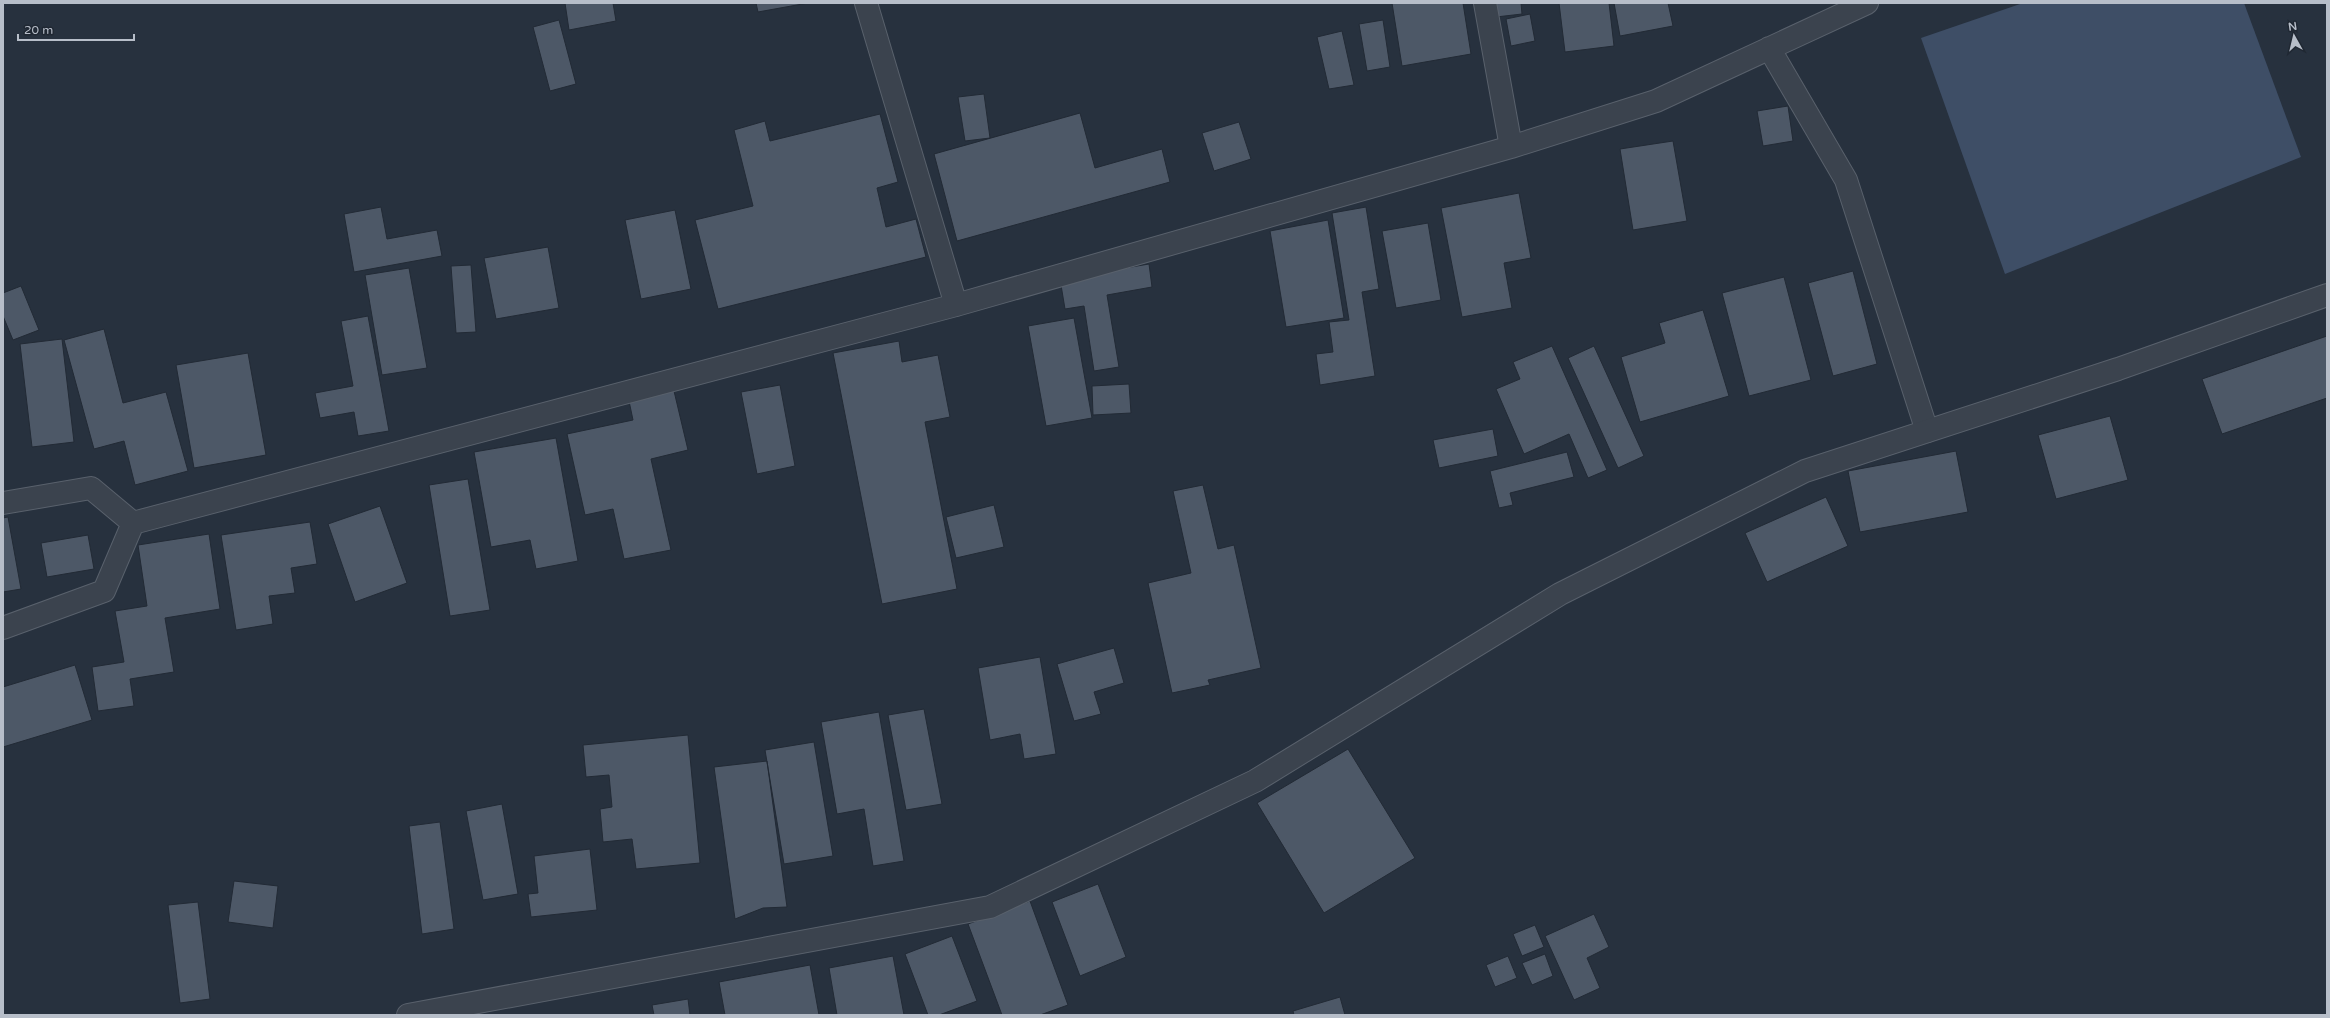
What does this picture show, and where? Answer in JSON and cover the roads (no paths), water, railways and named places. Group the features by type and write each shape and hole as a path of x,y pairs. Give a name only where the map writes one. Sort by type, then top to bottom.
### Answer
{"street":[{"path":"866,3 956,305"},
{"path":"1485,3 1511,147"},
{"path":"133,523 956,305 1511,147 1656,101 1868,3"},
{"path":"1769,48 1846,180 1926,431"},
{"path":"408,1015 990,908 1255,781 1560,594 1805,471 2118,369 2327,294"},
{"path":"3,503 91,488 133,523"},
{"path":"3,628 104,592 133,523"}],"water":[{"path":"2023,3 2244,3 2301,157 2005,274 1921,38"}]}
